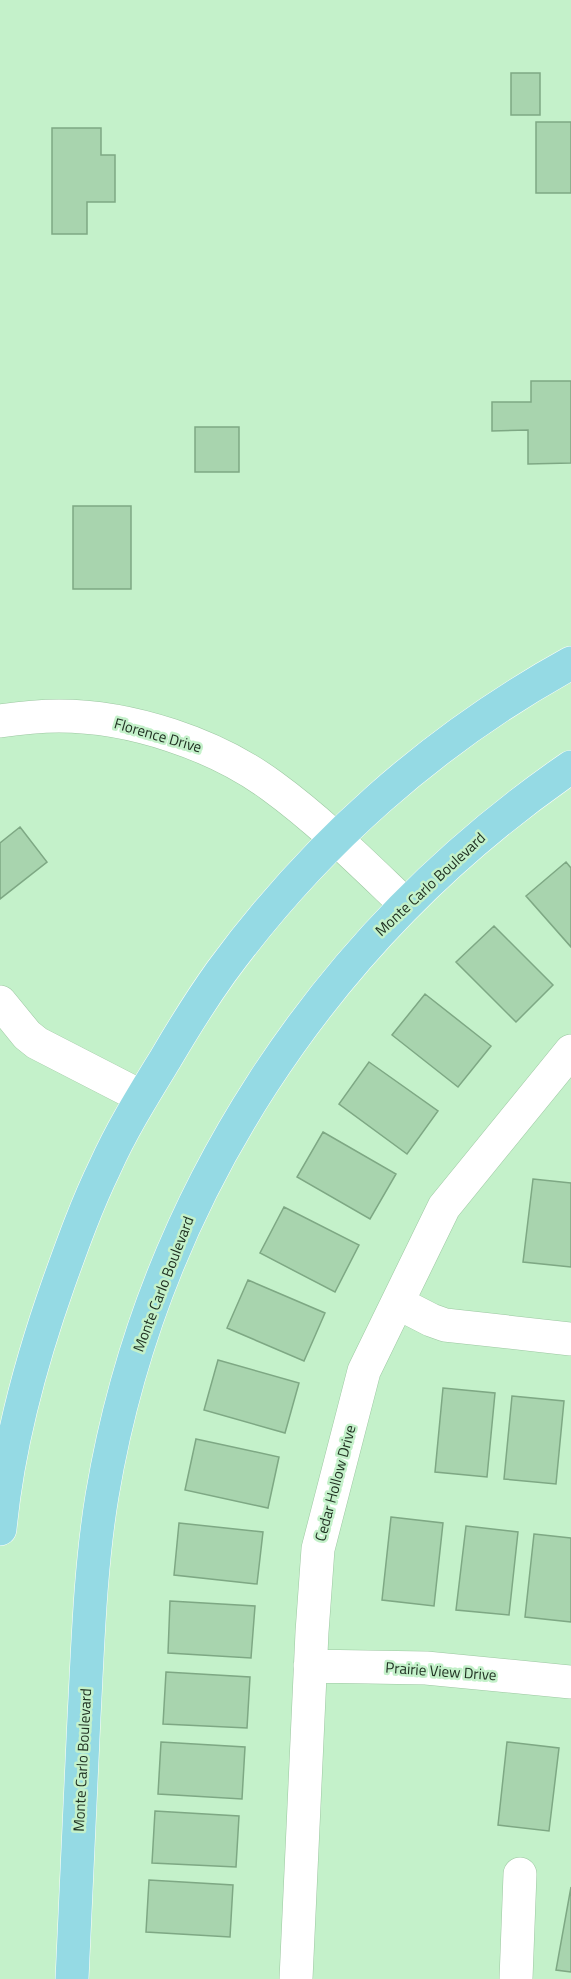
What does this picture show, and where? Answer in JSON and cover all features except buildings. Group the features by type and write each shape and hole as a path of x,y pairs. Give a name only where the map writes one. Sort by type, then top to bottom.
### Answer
{"main road":[{"path":"0,1529 6,1452 37,1348 71,1249 105,1167 142,1097 220,973 266,915 336,838 403,777 449,741 497,708 571,663"},
{"name":"Monte Carlo Boulevard","path":"72,1979 91,1590 102,1498 134,1359 150,1308 172,1253 194,1204 240,1119 268,1074 331,988 363,949 405,904 470,844 571,767"}],"street":[{"name":"Florence Drive","path":"0,721 60,716 123,723 185,740 217,754 273,786 336,838 405,904"},
{"path":"0,1002 27,1035 38,1043 142,1097"},
{"name":"Cedar Hollow Drive","path":"296,1979 310,1666 318,1549 364,1371 444,1207 571,1051"},
{"path":"398,1303 445,1325 571,1339"},
{"name":"Prairie View Drive","path":"310,1666 426,1668 571,1682"},
{"path":"516,1979 520,1874"}]}
